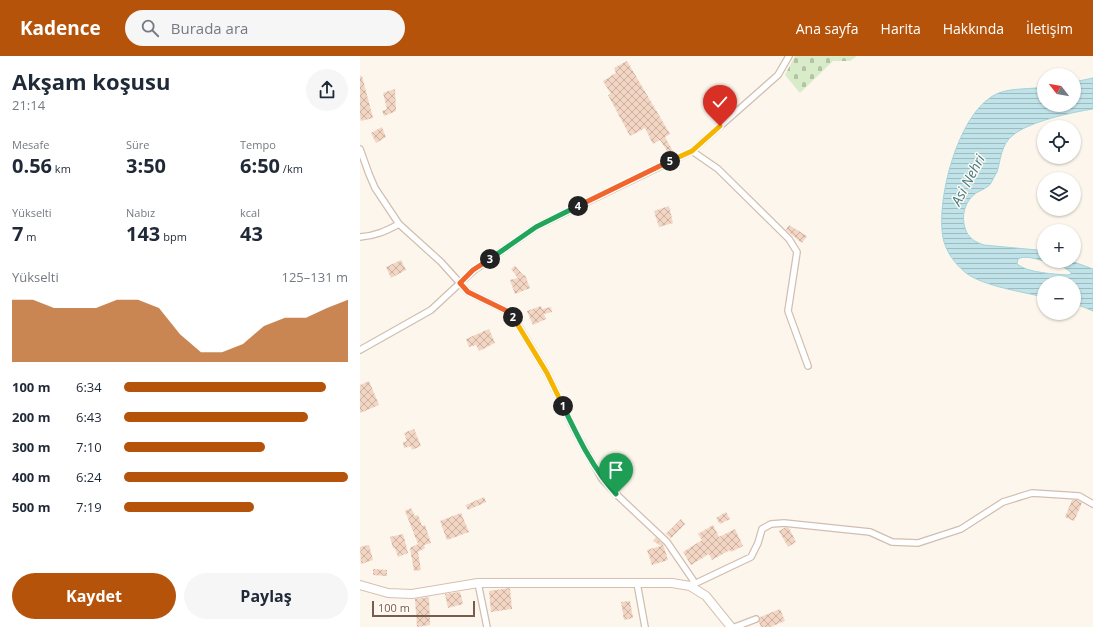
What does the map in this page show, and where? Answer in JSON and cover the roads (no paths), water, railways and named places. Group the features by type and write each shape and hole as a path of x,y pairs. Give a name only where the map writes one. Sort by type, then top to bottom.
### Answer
{"street":[{"path":"360,350 431,310 473,270 536,227 692,151 778,75 789,56"},
{"path":"360,149 375,188 398,224 441,262 468,292 511,313 547,373 576,433 602,479 667,542 693,580 692,585"},
{"path":"692,151 718,169 789,239 797,252 788,311 808,366"},
{"path":"360,237 384,232 398,224"},
{"path":"360,585 388,593 412,594 478,583 672,583 692,585 751,557 758,543 762,530 770,524 784,523 870,532 892,542 918,543 961,529 1003,502 1032,493 1079,496 1093,504"},
{"path":"478,583 487,627"},
{"path":"637,583 644,627"},
{"path":"692,585 706,596 731,627"},
{"path":"735,627 756,619"}],"water":[{"path":"1093,78 1093,109 1081,112 1081,81"},
{"name":"Asi Nehri","path":"1037,88 1037,112 1079,112 1046,120 1037,120 1037,123 1019,131 1008,140 1003,148 997,172 990,185 972,196 967,204 963,218 965,228 972,239 984,245 1037,250 1037,259 1027,257 1021,258 1018,259 1017,264 1034,271 1068,275 1071,274 1071,272 1065,268 1081,268 1081,265 1093,269 1093,311 1081,306 1081,276 1037,276 1037,295 1004,288 982,282 966,273 958,266 944,243 942,222 946,182 959,141 968,123 979,108 991,97 1016,89"}]}
